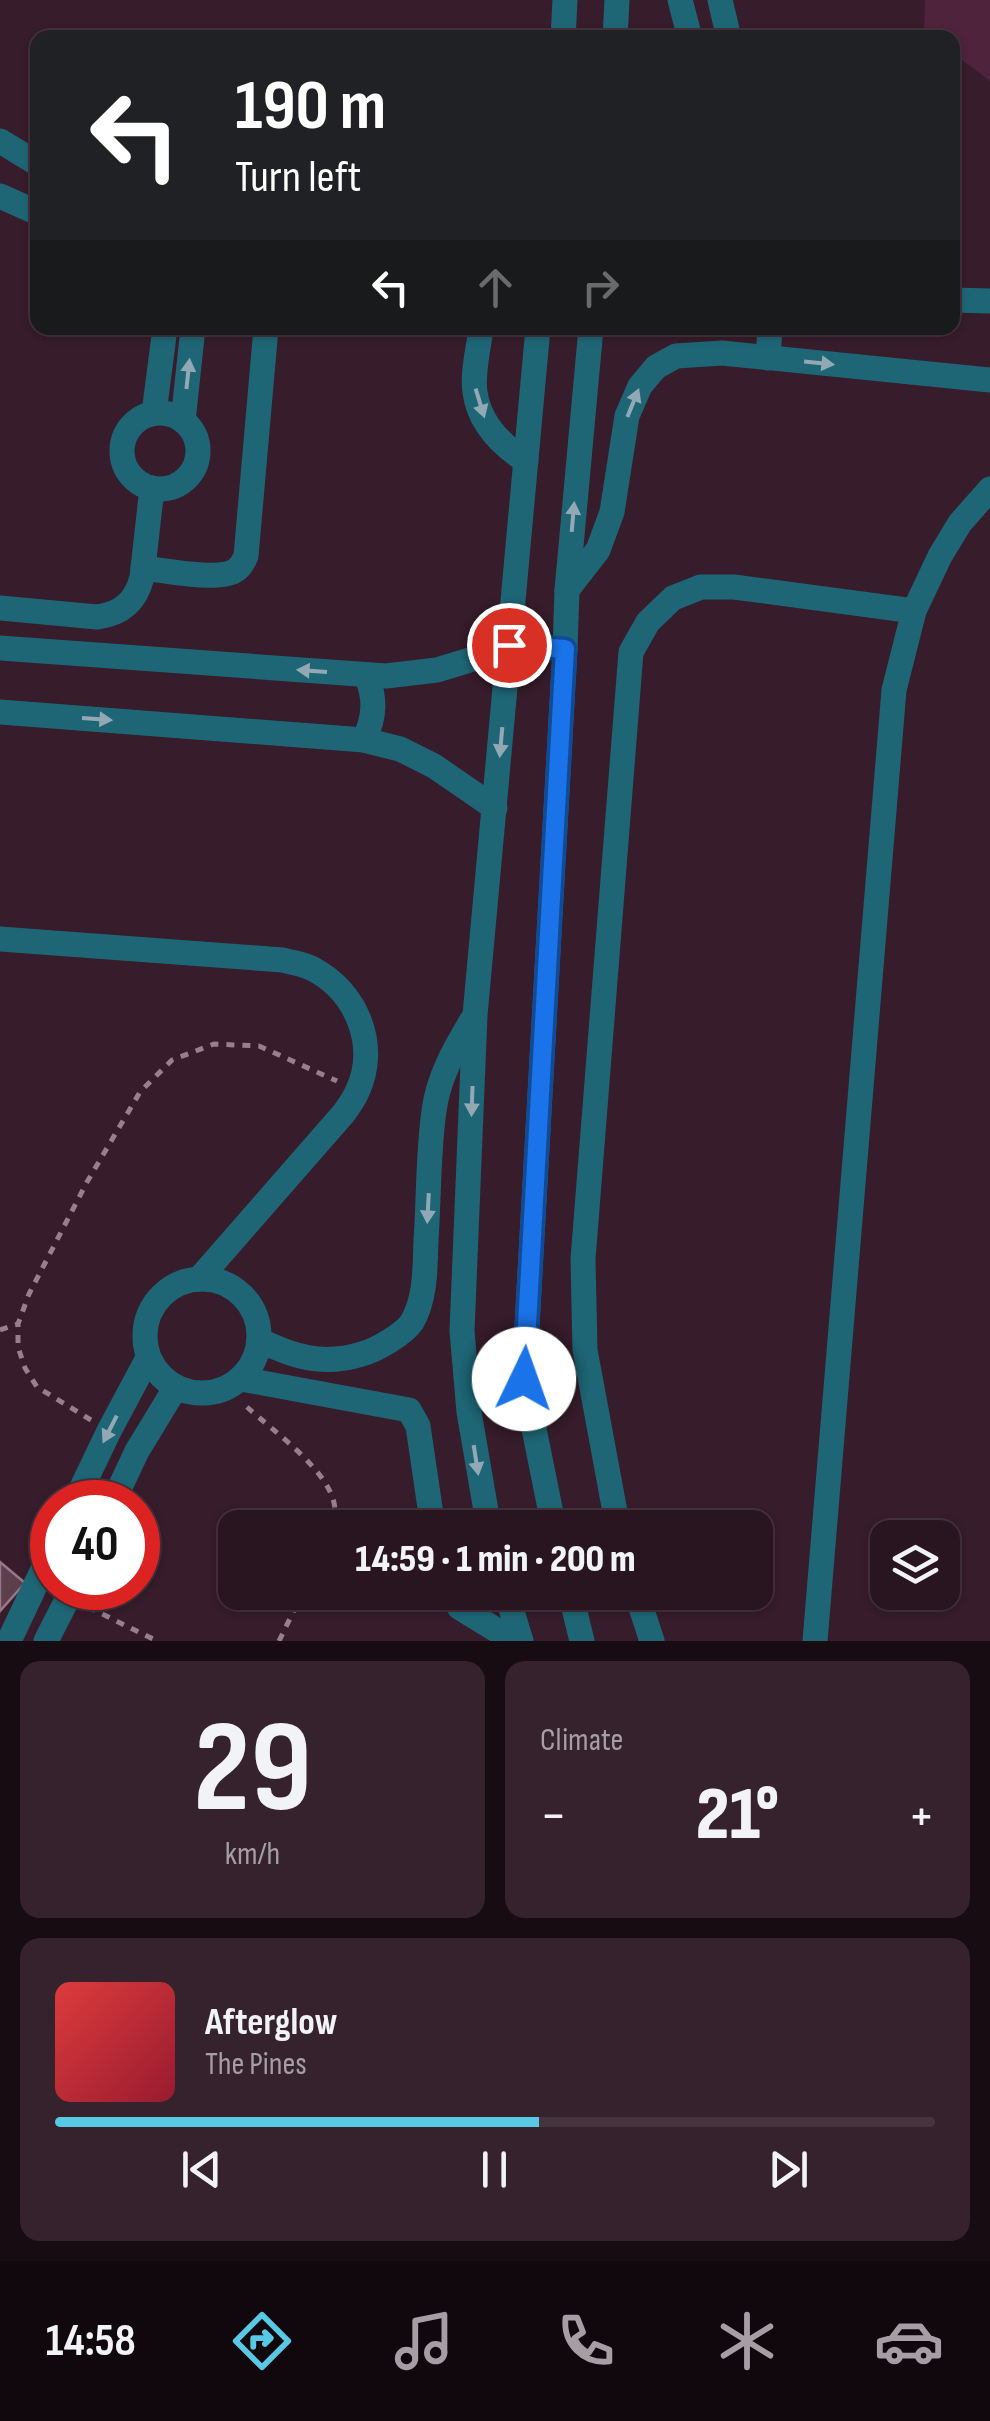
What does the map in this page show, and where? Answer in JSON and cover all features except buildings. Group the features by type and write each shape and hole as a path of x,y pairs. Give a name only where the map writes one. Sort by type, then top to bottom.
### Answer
{"street":[{"path":"563,30 565,0"},
{"path":"615,30 617,0"},
{"path":"680,0 688,30"},
{"path":"720,0 728,30"},
{"path":"0,141 30,160"},
{"path":"0,196 30,210"},
{"path":"0,220 30,215"},
{"path":"960,300 990,302"},
{"path":"154,413 164,335"},
{"path":"183,420 192,335"},
{"path":"143,568 226,574 236,571 246,556 265,335"},
{"path":"480,335 474,390 479,406 496,438 526,461"},
{"path":"485,1510 469,1412 462,1331 475,1016 537,335"},
{"path":"550,1510 524,1379 567,590 590,335"},
{"path":"768,358 770,335"},
{"path":"567,590 598,550 612,512 627,416 640,386 656,367 676,356 722,352 990,380"},
{"path":"154,413 183,420 191,429 198,452 190,475 169,488 152,488 135,480 122,458 122,446 132,425 154,413"},
{"path":"0,608 107,616 126,607 139,588 152,488"},
{"path":"816,1641 894,690 914,612 960,523 990,488"},
{"path":"615,1510 584,1350 583,1259 631,652 648,622 673,598 701,587 734,587 914,612"},
{"path":"0,648 366,675 437,670 509,645 565,649"},
{"path":"364,740 373,714 372,688 366,675"},
{"path":"0,712 364,740 400,749 434,766 494,808"},
{"path":"0,940 283,960 311,968 335,984 354,1006 364,1033 366,1062 358,1091 344,1113 199,1279"},
{"path":"260,1340 287,1353 317,1360 348,1358 377,1350 411,1324 423,1291 434,1107 456,1046 475,1016"},
{"path":"234,1384 250,1368 260,1340 252,1309 243,1296 215,1280 199,1279 173,1287 154,1305 145,1331 148,1358 165,1380 176,1388 201,1394 234,1384 409,1410 418,1426 430,1510"},
{"path":"86,1480 148,1358"},
{"path":"124,1480 176,1388"},
{"path":"8,1640 30,1595"},
{"path":"46,1641 61,1610"},
{"path":"465,1610 518,1641"},
{"path":"510,1610 518,1641"},
{"path":"574,1610 582,1641"},
{"path":"642,1610 652,1641"}],"path":[{"path":"109,1431 38,1387 25,1368 18,1347 18,1324 28,1294 140,1092 172,1060 214,1044 259,1046 358,1091"},
{"path":"0,1330 18,1324"},
{"path":"234,1384 312,1465 326,1483 335,1510"},
{"path":"102,1610 157,1641"},
{"path":"279,1641 294,1610"}],"shaded area":[{"path":"925,0 990,0 990,81 960,58 960,30 924,30"}],"route":[{"path":"509,645 565,649 524,1379"}]}
